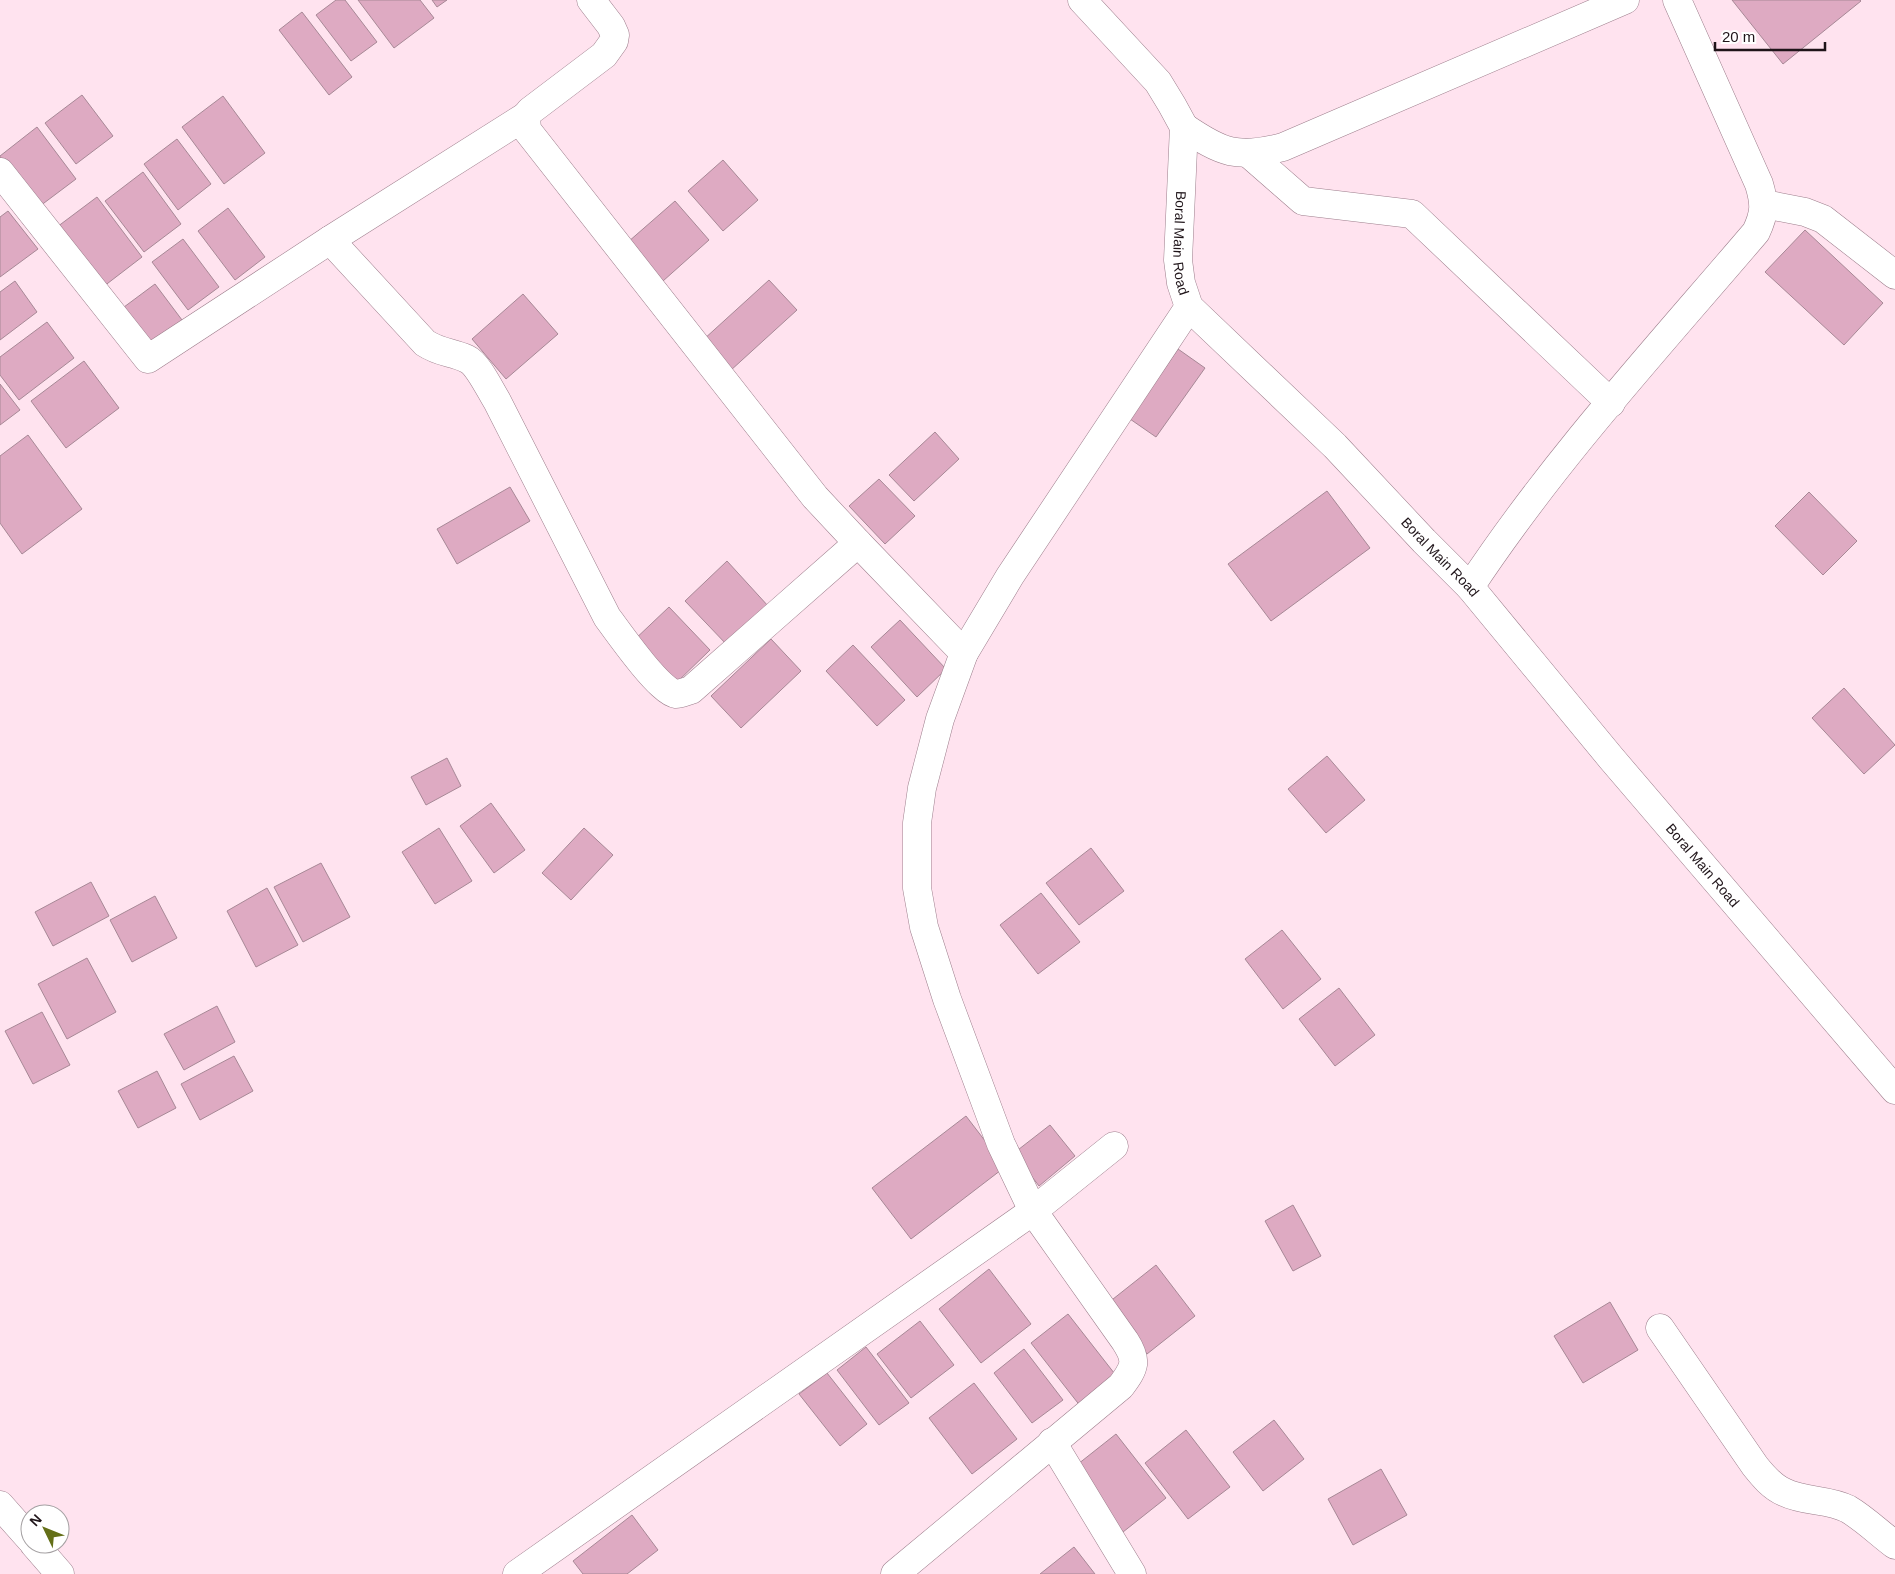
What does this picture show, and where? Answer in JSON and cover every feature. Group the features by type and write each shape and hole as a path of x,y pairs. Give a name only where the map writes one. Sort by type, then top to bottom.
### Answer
{"street":[{"path":"0,172 148,359 330,240 526,116 538,104 604,55 614,41 615,35 591,0"},
{"path":"1082,0 1158,82 1184,127 1210,145 1231,152 1248,153 1259,153 1284,146 1626,0"},
{"path":"1470,587 1529,502 1756,232 1764,210 1759,184 1677,0"},
{"path":"526,116 527,130 815,497 964,653"},
{"name":"Boral Main Road","path":"1184,127 1178,260 1188,307 1335,446 1470,587 1611,758 1895,1090"},
{"path":"1248,153 1303,202 1412,214 1611,403"},
{"path":"1764,204 1805,212 1823,219 1895,275"},
{"path":"330,240 426,343 439,351 467,359 476,366 497,401 607,617 656,680 668,691 676,694 691,690 858,543"},
{"path":"895,1574 1121,1386 1134,1363 1134,1354 1033,1211 1001,1144 951,1008 924,927 917,888 917,823 922,788 940,719 964,653 1015,568 1188,307"},
{"path":"517,1574 1033,1211 1114,1146"},
{"path":"1660,1328 1755,1466 1773,1485 1783,1492 1792,1495 1848,1509 1895,1546"},
{"path":"1052,1442 1132,1574"},
{"path":"0,1504 20,1527"},
{"path":"43,1554 60,1574"}],"building":[{"path":"336,0 345,0 377,42 351,61 316,15"},
{"path":"358,0 420,0 434,18 394,48"},
{"path":"432,0 447,0 437,7"},
{"path":"1732,0 1860,0 1861,1 1783,64"},
{"path":"302,12 352,77 329,95 279,30"},
{"path":"82,95 113,136 76,164 45,123"},
{"path":"223,96 265,153 224,184 182,127"},
{"path":"37,127 76,179 36,209 0,162 0,156"},
{"path":"177,139 211,184 178,210 144,164"},
{"path":"723,160 758,200 723,231 688,191"},
{"path":"143,172 181,224 144,252 105,201"},
{"path":"97,197 142,257 99,290 53,230"},
{"path":"675,201 709,240 663,281 628,242"},
{"path":"228,208 265,257 235,280 198,231"},
{"path":"8,211 38,249 0,277 0,217"},
{"path":"1805,230 1883,303 1844,345 1765,272"},
{"path":"183,239 219,287 188,310 152,262"},
{"path":"769,280 797,310 730,371 703,340"},
{"path":"15,281 37,312 0,340 0,292"},
{"path":"155,284 185,324 150,351 120,310"},
{"path":"523,294 558,334 506,379 472,339"},
{"path":"47,322 74,358 19,400 0,375 0,357"},
{"path":"1178,349 1205,368 1156,437 1130,419"},
{"path":"84,361 119,408 66,448 31,401"},
{"path":"0,384 20,410 0,425"},
{"path":"935,432 959,459 914,501 889,475"},
{"path":"28,435 82,509 22,554 0,523 0,456"},
{"path":"879,479 915,516 885,544 849,506"},
{"path":"510,487 530,521 457,564 437,529"},
{"path":"1327,491 1370,548 1271,621 1228,564"},
{"path":"1809,492 1857,541 1823,575 1775,526"},
{"path":"727,561 769,607 728,646 685,601"},
{"path":"669,607 710,650 672,687 631,643"},
{"path":"900,620 946,669 917,697 871,647"},
{"path":"771,639 801,671 741,728 711,696"},
{"path":"853,645 905,700 877,726 826,671"},
{"path":"1844,688 1895,745 1864,774 1812,718"},
{"path":"1327,756 1365,800 1326,833 1288,789"},
{"path":"447,758 461,786 426,805 411,777"},
{"path":"491,803 525,850 494,873 460,826"},
{"path":"439,828 472,881 435,904 402,852"},
{"path":"584,828 613,855 571,900 542,873"},
{"path":"1091,848 1124,891 1079,925 1046,883"},
{"path":"321,863 350,917 303,942 274,887"},
{"path":"91,882 109,916 53,946 35,912"},
{"path":"267,888 298,945 256,967 227,911"},
{"path":"1041,893 1080,942 1038,974 1000,925"},
{"path":"155,896 177,938 132,962 110,920"},
{"path":"1282,930 1321,979 1283,1009 1245,959"},
{"path":"87,958 116,1012 67,1039 38,984"},
{"path":"1339,988 1375,1035 1335,1066 1299,1019"},
{"path":"217,1006 235,1042 184,1070 164,1034"},
{"path":"42,1012 70,1065 33,1084 5,1031"},
{"path":"234,1056 253,1091 200,1120 181,1084"},
{"path":"157,1071 176,1108 138,1128 118,1091"},
{"path":"966,1116 1005,1167 911,1239 872,1188"},
{"path":"1050,1125 1075,1156 1039,1186 1014,1153"},
{"path":"1293,1205 1321,1256 1293,1271 1265,1221"},
{"path":"1156,1265 1195,1316 1147,1354 1108,1303"},
{"path":"989,1269 1031,1324 981,1363 939,1309"},
{"path":"1610,1302 1638,1350 1583,1383 1554,1336"},
{"path":"1068,1314 1118,1378 1081,1407 1031,1343"},
{"path":"920,1321 954,1365 911,1398 877,1354"},
{"path":"866,1347 909,1403 879,1425 837,1370"},
{"path":"1024,1349 1063,1400 1032,1423 994,1373"},
{"path":"827,1373 867,1424 840,1446 799,1394"},
{"path":"974,1383 1017,1439 972,1474 929,1418"},
{"path":"1274,1420 1304,1459 1263,1491 1233,1452"},
{"path":"1186,1430 1230,1487 1188,1519 1145,1463"},
{"path":"1116,1434 1166,1498 1123,1532 1073,1468"},
{"path":"1381,1469 1407,1515 1353,1545 1328,1499"},
{"path":"632,1515 658,1550 627,1574 583,1574 573,1561"},
{"path":"1074,1547 1095,1574 1040,1574"}]}
